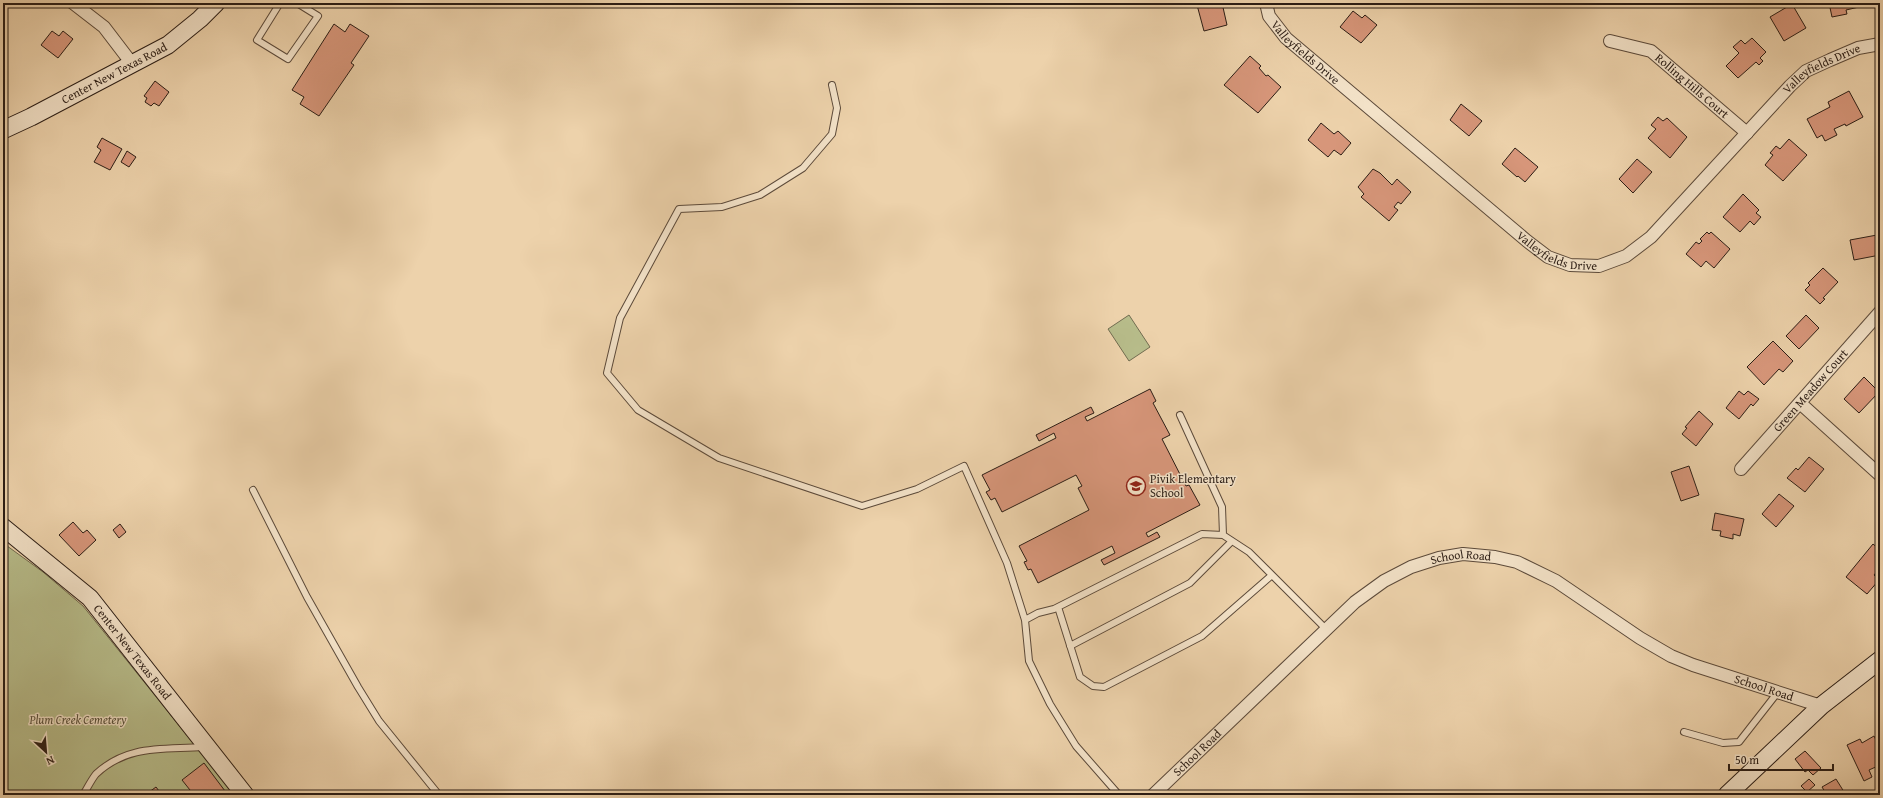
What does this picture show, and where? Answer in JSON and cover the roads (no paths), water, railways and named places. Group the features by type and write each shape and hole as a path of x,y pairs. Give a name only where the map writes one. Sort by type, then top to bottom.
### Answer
{"street":[{"path":"73,3 104,27 133,65"},
{"name":"Center New Texas Road","path":"3,130 32,117 133,65 168,45 200,19 216,3"},
{"name":"Valleyfields Drive","path":"1266,3 1269,16 1286,38 1527,241 1548,257 1570,264 1598,266 1626,256 1651,237 1747,132 1806,71 1858,48 1880,44"},
{"name":"Rolling Hills Court","path":"1610,41 1651,51 1747,132"},
{"name":"Green Meadow Court","path":"1741,469 1880,312"},
{"path":"1800,403 1880,475"},
{"name":"Center New Texas Road","path":"3,527 90,598 245,795"},
{"name":"School Road","path":"1154,795 1355,602 1384,581 1411,567 1439,558 1463,554 1495,557 1517,562 1556,581 1640,638 1671,656 1693,665 1821,706"},
{"path":"1727,795 1821,706 1880,660"}],"lane":[{"path":"280,3 257,40 288,58 318,16 302,4"},
{"path":"832,86 837,108 832,134 803,168 760,195 722,207 679,209 620,318 607,373 638,410 719,458 862,506 917,489 964,466 1007,563 1025,620 1029,661 1050,704 1076,746 1119,795"},
{"path":"1180,415 1222,507 1223,535"},
{"path":"253,490 307,597 358,687 379,721 439,795"},
{"path":"1025,620 1038,613 1058,607 1202,534 1223,535 1249,552 1326,629"},
{"path":"1070,646 1190,583 1232,541"},
{"path":"1058,607 1080,676 1093,686 1104,687 1202,636 1272,575"},
{"path":"1684,732 1723,743 1739,742 1778,692"},
{"path":"83,795 96,775 125,755 152,749 207,746"}],"place":[{"name":"Pivik Elementary School","path":"1136,486"}],"park label":[{"name":"Plum Creek Cemetery","path":"78,720"}]}
